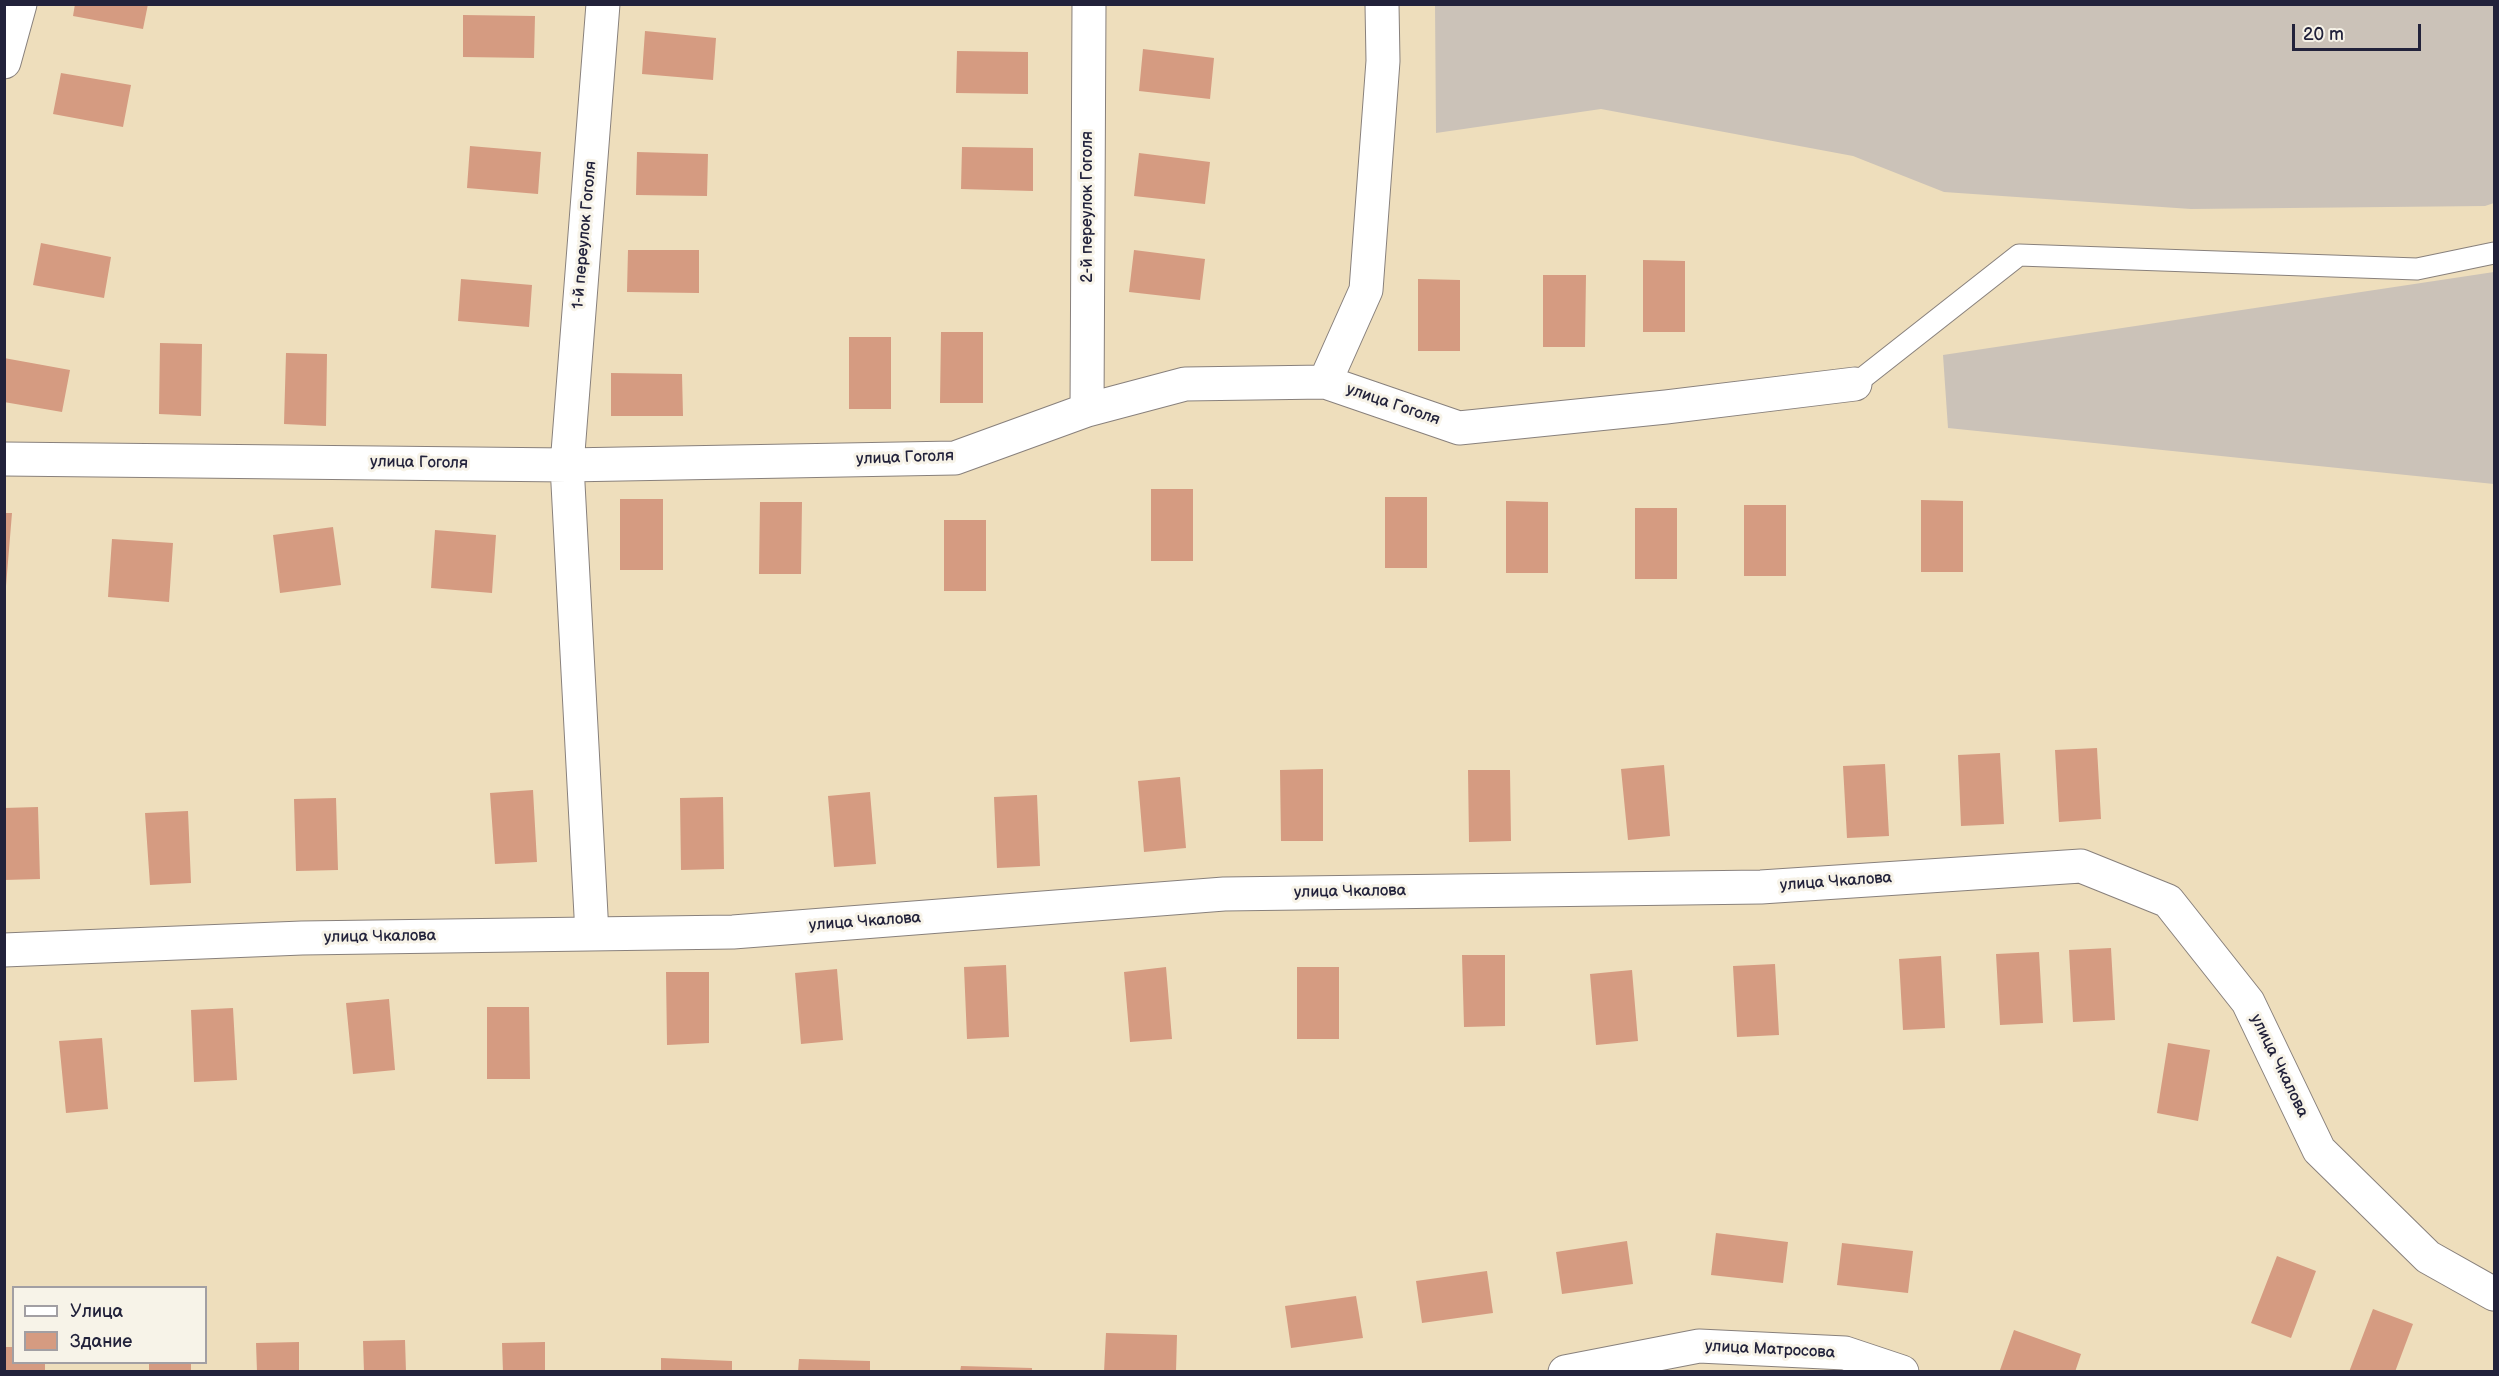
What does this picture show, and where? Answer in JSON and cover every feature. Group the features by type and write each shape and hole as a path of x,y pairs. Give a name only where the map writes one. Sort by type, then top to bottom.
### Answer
{"street":[{"path":"4,62 20,4"},
{"name":"1-й переулок Гоголя","path":"592,934 567,465 603,4"},
{"name":"2-й переулок Гоголя","path":"1087,410 1089,4"},
{"path":"1324,382 1366,290 1383,61 1382,4"},
{"name":"улица Гоголя","path":"4,459 567,465 955,458 1087,410 1185,384 1324,382 1459,428 1666,407 1855,384"},
{"name":"улица Чкалова","path":"4,950 302,938 733,932 1224,894 1761,887 2081,866 2168,901 2248,1002 2319,1150 2428,1257 2494,1294"},
{"name":"улица Матросова","path":"1565,1371 1699,1346 1845,1353 1902,1371"}],"lane":[{"path":"1855,384 2019,255 2417,269 2494,253"}],"shaded area":[{"path":"1435,5 2494,5 2494,203 2485,206 2191,209 1944,192 1853,156 1601,109 1436,133"},
{"path":"2494,272 2494,484 1948,428 1943,355"}],"building":[{"path":"75,4 148,4 143,29 73,16"},
{"path":"463,15 535,16 534,58 463,57"},
{"path":"645,31 716,38 713,80 642,74"},
{"path":"1143,49 1214,58 1210,99 1139,91"},
{"path":"957,51 1028,52 1028,94 956,93"},
{"path":"61,73 131,85 123,127 53,114"},
{"path":"470,146 541,152 538,194 467,188"},
{"path":"962,147 1033,148 1033,191 961,189"},
{"path":"637,152 708,154 707,196 636,195"},
{"path":"1139,153 1210,162 1205,204 1134,196"},
{"path":"41,243 111,257 104,298 33,285"},
{"path":"628,250 699,250 699,293 627,292"},
{"path":"1134,250 1205,259 1200,300 1129,292"},
{"path":"1643,260 1685,261 1685,332 1643,332"},
{"path":"1543,275 1586,275 1585,347 1543,347"},
{"path":"461,279 532,285 529,327 458,321"},
{"path":"1418,279 1460,280 1460,351 1418,351"},
{"path":"941,332 983,332 983,403 940,403"},
{"path":"849,337 891,337 891,409 849,409"},
{"path":"160,343 202,344 201,416 159,414"},
{"path":"286,353 327,354 326,426 284,424"},
{"path":"4,358 70,370 62,412 4,402"},
{"path":"611,373 682,374 683,416 611,416"},
{"path":"1151,489 1193,489 1193,561 1151,561"},
{"path":"1385,497 1427,497 1427,568 1385,568"},
{"path":"620,499 663,499 663,570 620,570"},
{"path":"1921,500 1963,501 1963,572 1921,572"},
{"path":"1506,501 1548,502 1548,573 1506,573"},
{"path":"760,502 802,502 801,574 759,574"},
{"path":"1744,505 1786,505 1786,576 1744,576"},
{"path":"1635,508 1677,508 1677,579 1635,579"},
{"path":"4,513 12,513 6,586 4,586"},
{"path":"944,520 986,520 986,591 944,591"},
{"path":"333,527 341,585 280,593 273,535"},
{"path":"435,530 496,535 492,593 431,588"},
{"path":"112,539 173,543 169,602 108,597"},
{"path":"2097,748 2101,819 2059,822 2055,750"},
{"path":"2000,753 2004,824 1961,826 1958,755"},
{"path":"1885,764 1889,836 1847,838 1843,766"},
{"path":"1664,765 1670,836 1628,840 1621,769"},
{"path":"1323,769 1323,841 1281,841 1280,770"},
{"path":"1468,770 1510,770 1511,841 1469,842"},
{"path":"1180,777 1186,848 1144,852 1138,781"},
{"path":"533,790 537,862 495,864 490,793"},
{"path":"870,792 876,864 834,867 828,796"},
{"path":"1037,795 1040,866 997,868 994,797"},
{"path":"723,797 724,869 681,870 680,798"},
{"path":"336,798 338,870 296,871 294,799"},
{"path":"38,807 40,879 4,880 4,808"},
{"path":"188,811 191,883 150,885 145,813"},
{"path":"2111,948 2115,1020 2073,1022 2069,950"},
{"path":"2039,952 2043,1023 2000,1025 1996,954"},
{"path":"1462,955 1505,955 1505,1026 1464,1027"},
{"path":"1941,956 1945,1028 1903,1030 1899,959"},
{"path":"1775,964 1779,1035 1737,1037 1733,966"},
{"path":"1006,965 1009,1037 967,1039 964,967"},
{"path":"1166,967 1172,1039 1130,1042 1124,972"},
{"path":"1297,967 1339,967 1339,1039 1297,1039"},
{"path":"837,969 843,1040 801,1044 795,973"},
{"path":"1632,970 1638,1041 1596,1045 1590,974"},
{"path":"666,972 709,972 709,1043 667,1045"},
{"path":"389,999 395,1070 353,1074 346,1003"},
{"path":"487,1007 529,1007 530,1079 487,1079"},
{"path":"233,1008 237,1080 194,1082 191,1010"},
{"path":"102,1038 108,1109 66,1113 59,1041"},
{"path":"2168,1043 2210,1050 2198,1121 2157,1113"},
{"path":"1716,1233 1788,1242 1783,1283 1711,1275"},
{"path":"1627,1241 1633,1284 1562,1294 1556,1252"},
{"path":"1842,1243 1913,1251 1908,1293 1837,1285"},
{"path":"2277,1256 2316,1271 2291,1338 2251,1323"},
{"path":"1487,1271 1493,1313 1422,1323 1416,1281"},
{"path":"1356,1296 1363,1338 1291,1348 1285,1306"},
{"path":"2373,1309 2413,1324 2395,1372 2349,1372"},
{"path":"2014,1330 2081,1354 2075,1372 2006,1372 2000,1370"},
{"path":"1106,1333 1177,1335 1176,1372 1104,1372"},
{"path":"405,1340 406,1372 364,1372 363,1341"},
{"path":"299,1342 299,1372 257,1372 256,1343"},
{"path":"545,1342 545,1372 503,1372 502,1343"},
{"path":"4,1347 12,1347 12,1364 45,1364 45,1372 4,1372"},
{"path":"661,1358 732,1361 732,1372 661,1372"},
{"path":"799,1359 870,1361 870,1372 798,1372"},
{"path":"149,1364 191,1364 191,1372 149,1372"},
{"path":"961,1366 1032,1368 1032,1372 960,1372"}]}
